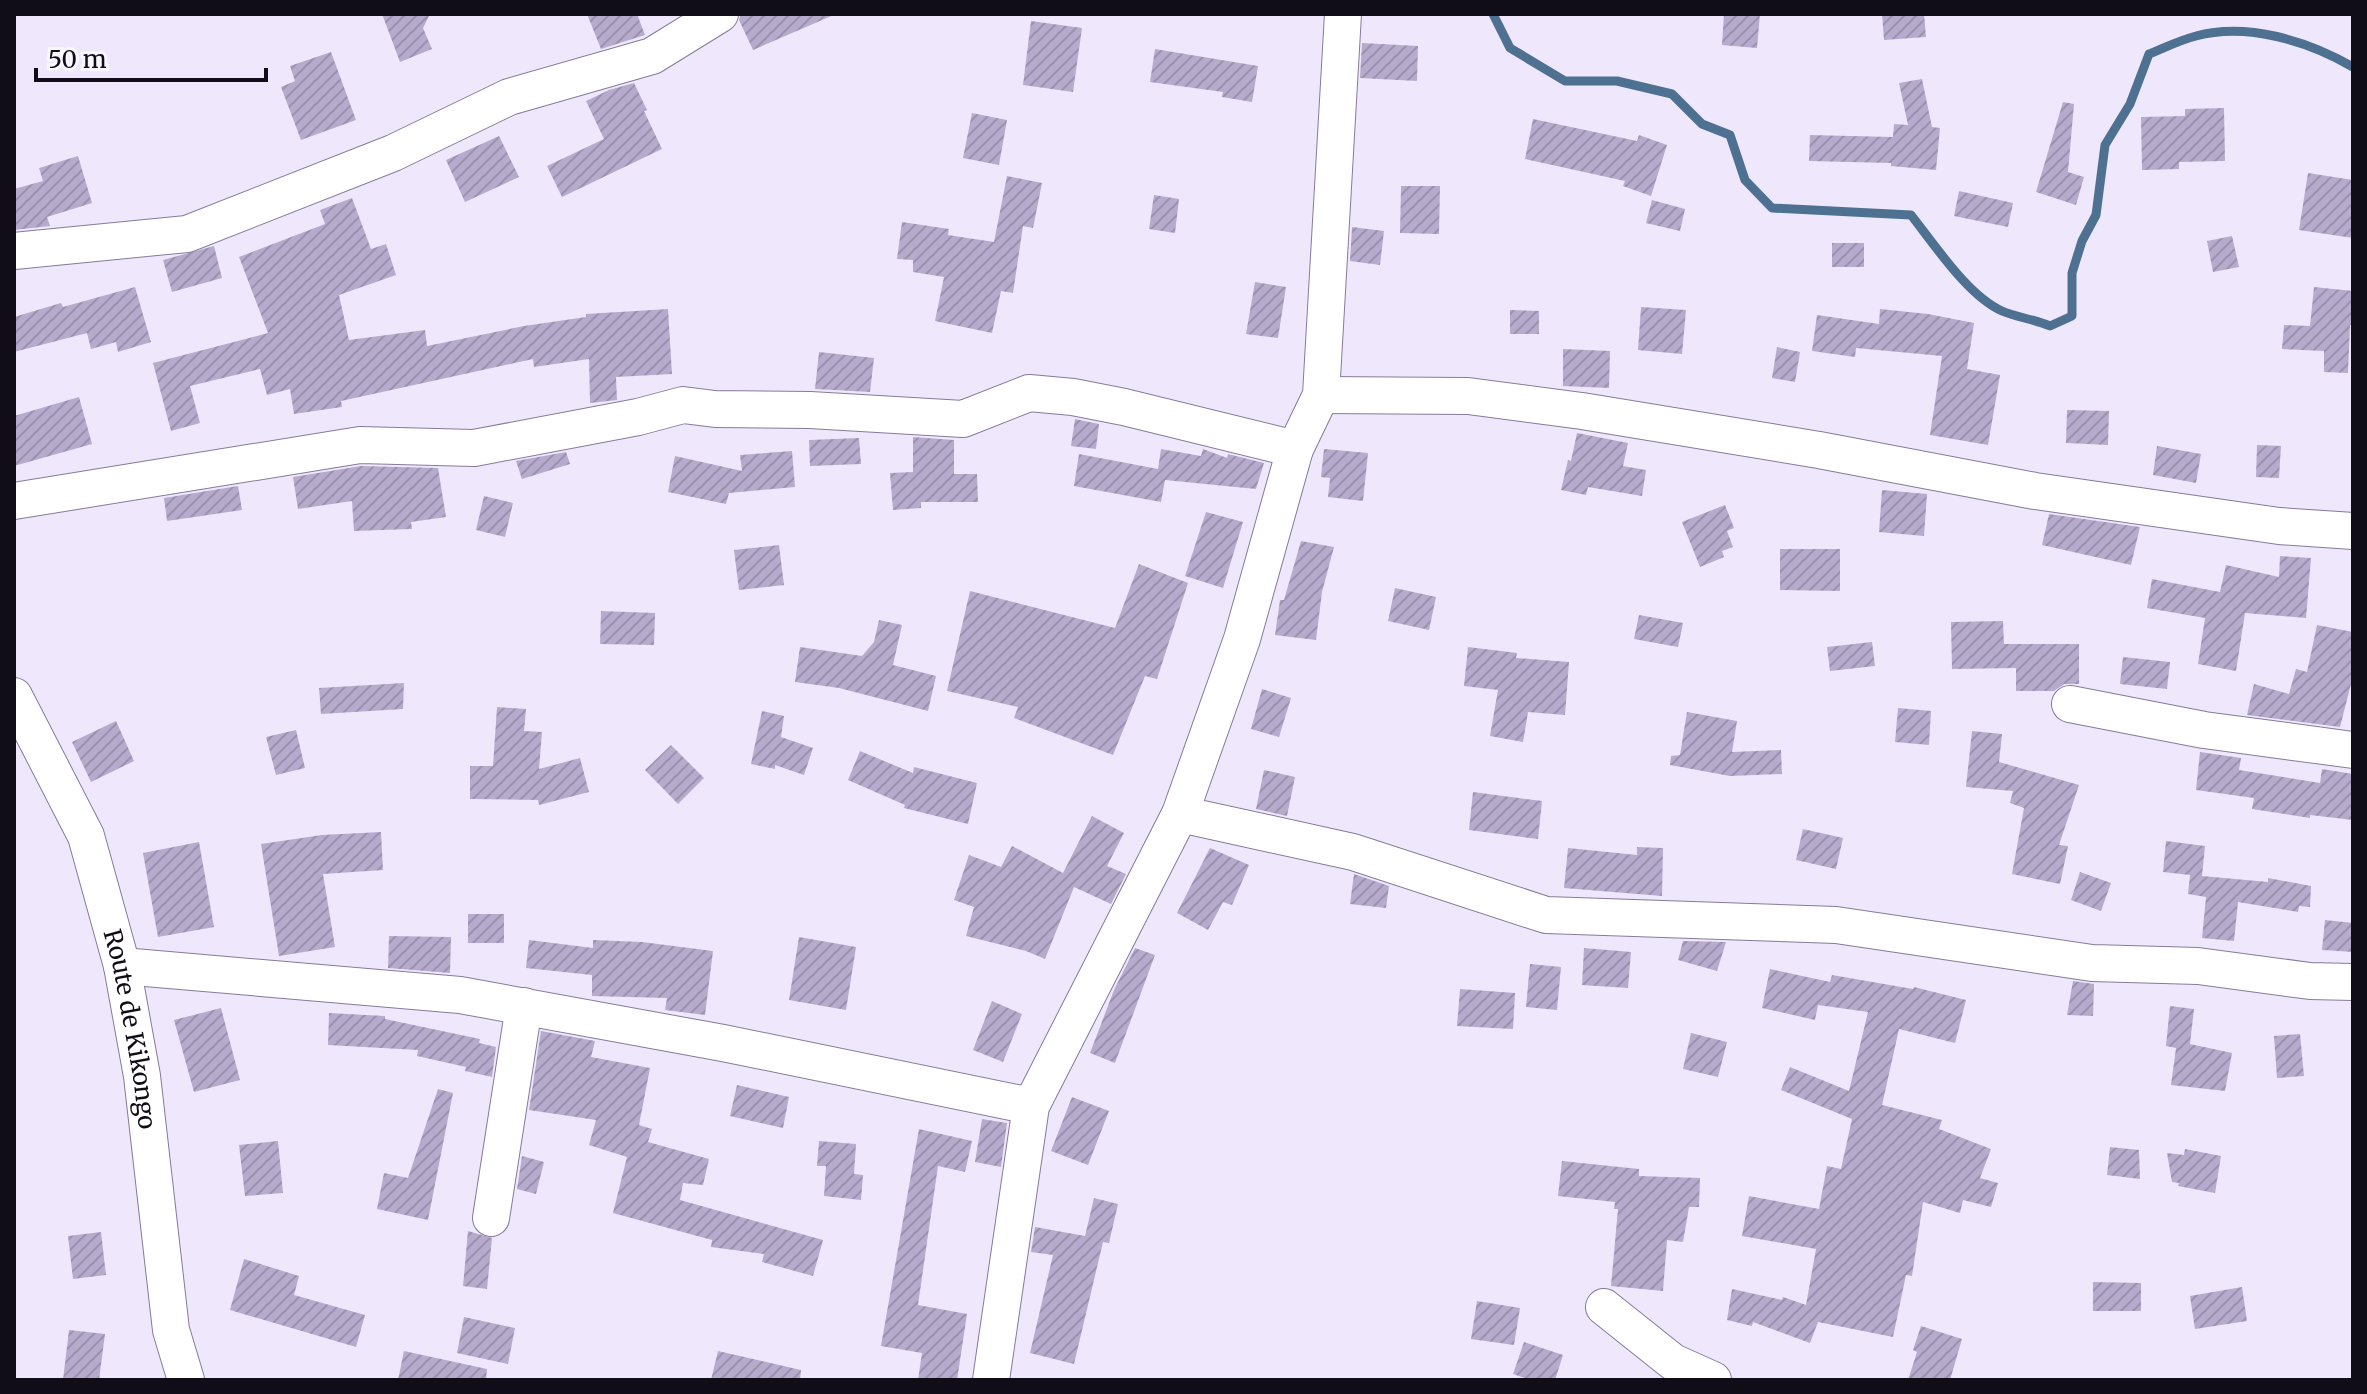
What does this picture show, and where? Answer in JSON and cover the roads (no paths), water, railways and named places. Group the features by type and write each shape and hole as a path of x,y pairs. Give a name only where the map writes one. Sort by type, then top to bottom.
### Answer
{"street":[{"path":"14,251 187,234 393,153 509,97 652,56 720,14"},
{"path":"991,1380 1031,1106 1180,814 1242,639 1295,449 1321,395 1343,14"},
{"path":"14,501 360,445 474,448 638,417 683,405 963,419 1029,393 1073,397 1124,407 1295,449"},
{"path":"1321,395 1468,396 1539,405 1819,450 2035,491 2279,526 2353,531"},
{"name":"Route de Kikongo","path":"14,696 86,836 122,966 142,1076 171,1330 186,1380"},
{"path":"2070,704 2204,730 2353,750"},
{"path":"1180,814 1353,852 1546,915 1836,925 2092,963 2198,966 2310,981 2353,982"},
{"path":"122,966 460,995 723,1043 1031,1106"},
{"path":"491,1218 524,1006"},
{"path":"1604,1307 1673,1362 1713,1380"}],"waterway":[{"path":"1493,14 1510,48 1565,81 1617,81 1672,94 1702,124 1730,135 1745,180 1772,208 1911,215 1964,282 1989,304 2050,326 2072,316 2072,273 2082,241 2096,215 2105,145 2130,104 2149,54 2196,36 2236,31 2297,42 2353,67"}]}
